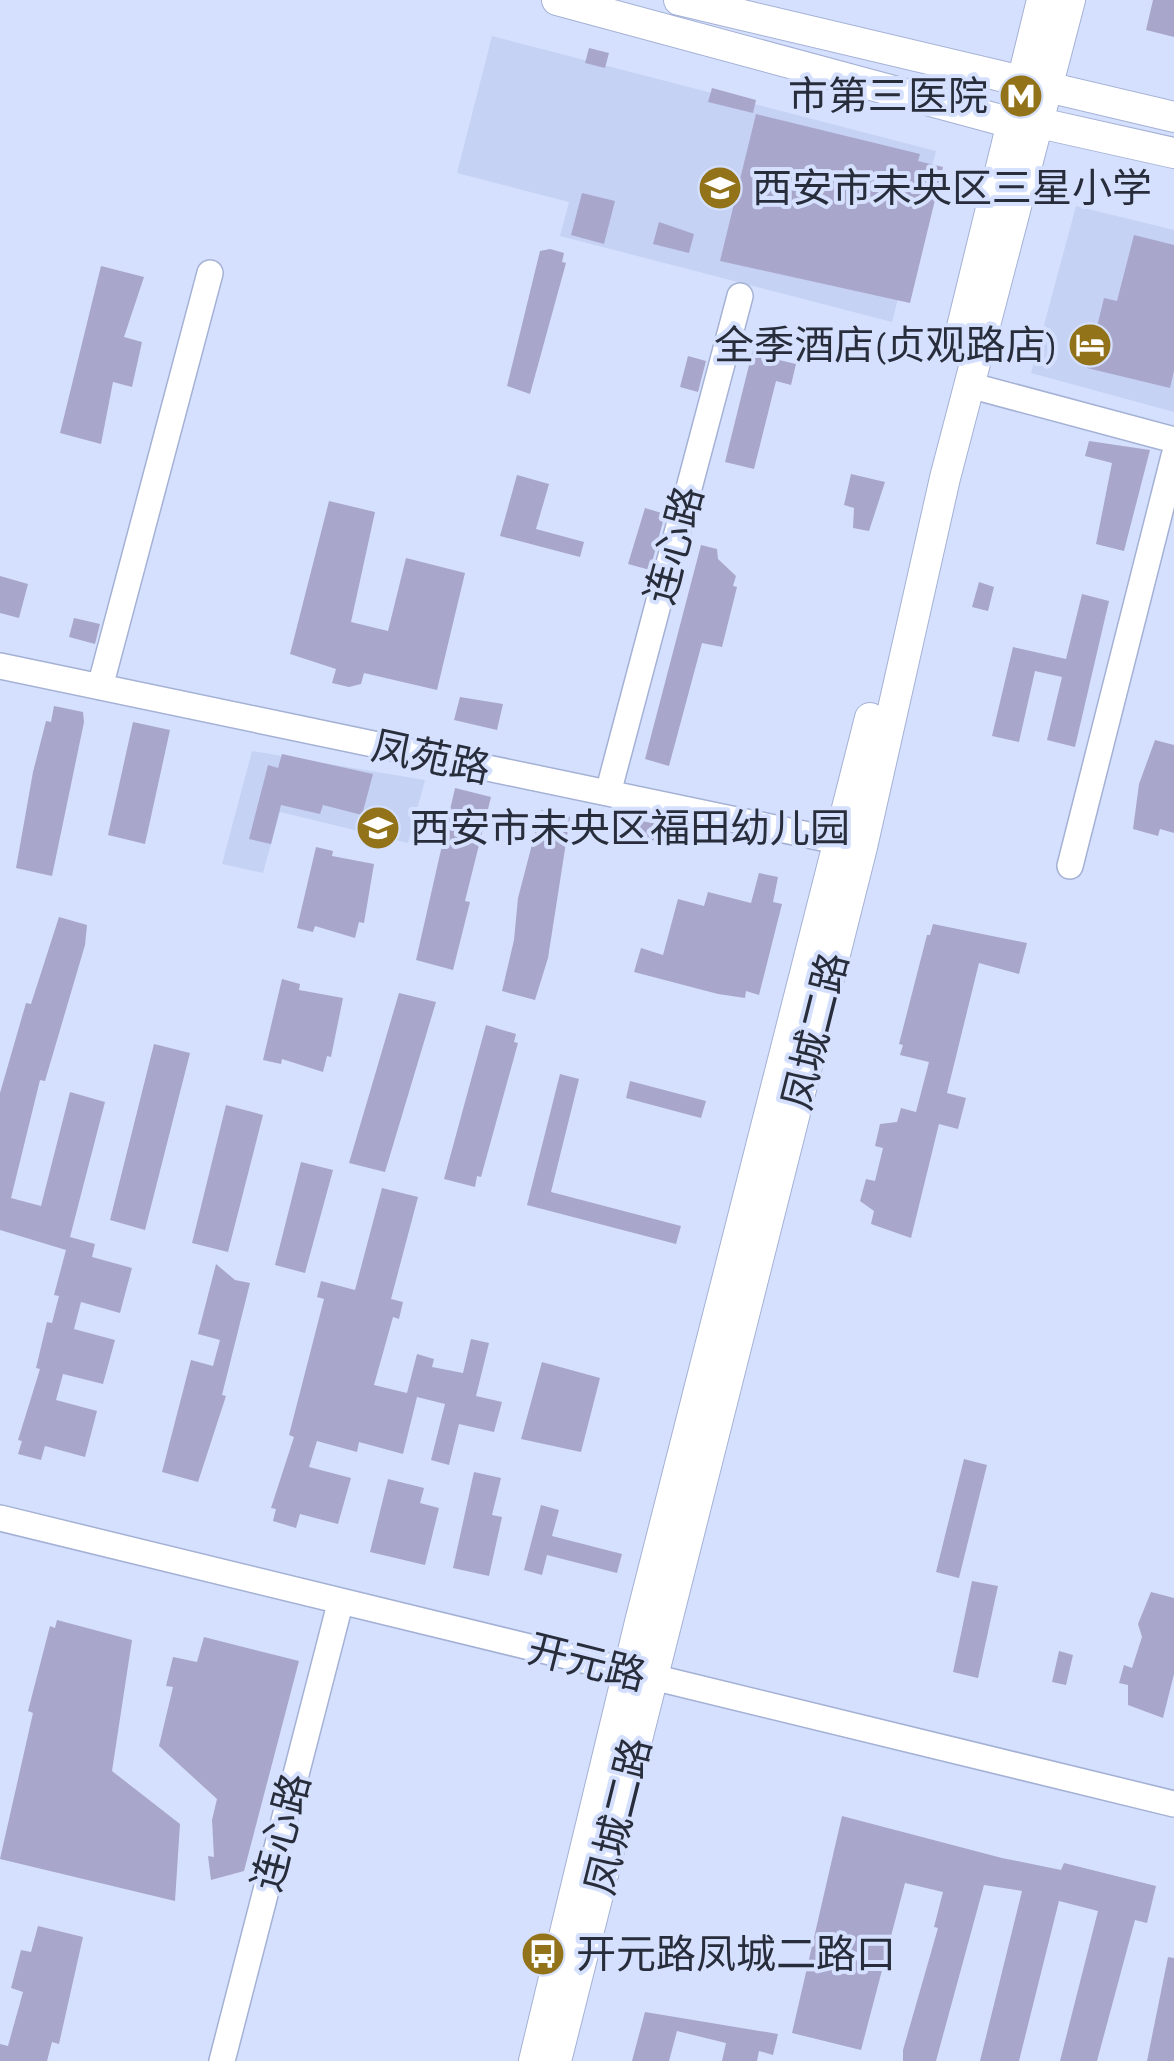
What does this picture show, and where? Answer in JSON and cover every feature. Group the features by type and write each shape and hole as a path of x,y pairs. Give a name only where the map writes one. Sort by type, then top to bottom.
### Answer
{"main road":[{"path":"557,0 1024,122 1174,153"},
{"path":"679,0 712,3 1174,117"},
{"name":"凤城二路","path":"534,2061 640,1675 968,385 1032,82 1042,0"},
{"name":"凤城二路","path":"1032,82 1070,0"},
{"name":"凤城二路","path":"850,844 1024,122"},
{"name":"凤城二路","path":"556,2061 640,1675"}],"street":[{"path":"703,38 712,3"},
{"path":"100,687 210,273"},
{"name":"连心路","path":"608,793 740,296"},
{"path":"968,385 1174,440"},
{"path":"1070,866 1174,456"},
{"name":"凤苑路","path":"0,666 850,844"},
{"name":"开元路","path":"0,1518 340,1604 1174,1804"},
{"name":"连心路","path":"222,2061 340,1604"}],"shaded area":[{"name":"西安市未央区三星小学","path":"492,36 936,151 892,322 560,236 569,202 457,173"},
{"path":"1076,206 1174,230 1174,412 1031,373"},
{"name":"西安市未央区福田幼儿园","path":"252,751 425,780 408,843 280,812 263,873 222,864"}],"building":[{"path":"1153,0 1174,0 1174,37 1146,30"},
{"path":"589,48 609,53 605,68 585,63"},
{"path":"712,88 756,100 753,113 708,102"},
{"path":"756,114 920,154 918,161 943,167 910,303 720,261"},
{"path":"582,193 615,201 604,244 571,235"},
{"path":"659,222 694,234 689,253 653,244"},
{"path":"1134,235 1174,245 1174,371 1170,388 1087,368 1104,298 1117,301"},
{"path":"540,251 564,253 562,262 566,263 530,394 507,386"},
{"path":"101,266 144,277 124,337 142,342 132,387 113,382 101,444 60,433"},
{"path":"754,345 781,352 779,360 796,364 791,385 776,381 754,469 725,462"},
{"path":"688,356 706,361 698,392 680,387"},
{"path":"1089,441 1150,450 1124,551 1096,544 1112,463 1085,456"},
{"path":"851,474 885,482 869,531 853,528 854,508 844,505"},
{"path":"517,475 549,484 536,529 584,542 580,557 500,536"},
{"path":"329,501 375,512 351,622 388,631 406,558 465,573 437,690 364,673 361,684 349,687 332,683 336,669 290,654"},
{"path":"645,508 665,514 650,570 628,564"},
{"path":"701,545 717,549 718,559 736,576 733,586 737,587 722,647 702,643 669,766 645,759"},
{"path":"0,576 28,584 19,618 0,613"},
{"path":"979,582 994,587 988,611 972,607"},
{"path":"1082,594 1109,601 1075,747 1047,740 1062,677 1035,671 1019,742 992,736 1013,647 1066,659"},
{"path":"74,618 100,624 95,644 69,637"},
{"path":"460,697 503,704 497,730 454,720"},
{"path":"54,706 83,712 84,722 52,876 16,868 33,772 46,721 51,722"},
{"path":"133,722 170,730 145,844 108,835"},
{"path":"1155,740 1174,745 1174,833 1160,829 1158,836 1133,829 1139,784"},
{"path":"282,754 373,774 362,815 323,805 320,814 281,805 271,844 249,839 268,765 278,768"},
{"path":"455,788 491,797 465,901 470,902 453,970 416,960"},
{"path":"541,810 570,817 548,958 535,1000 502,991 514,940 518,898"},
{"path":"626,818 688,830 685,848 623,833"},
{"path":"316,847 333,851 332,856 374,864 364,923 359,922 355,938 315,926 313,932 297,928"},
{"path":"759,873 778,877 773,902 782,904 759,995 746,991 745,998 718,994 634,972 641,948 663,955 678,899 704,906 708,892 751,903"},
{"path":"59,917 87,925 85,945 45,1081 40,1080 11,1198 41,1206 70,1092 105,1102 70,1237 95,1244 92,1257 132,1268 120,1313 81,1302 74,1329 115,1340 103,1384 63,1374 56,1400 97,1411 85,1457 45,1446 41,1460 18,1454 22,1441 18,1440 40,1369 36,1368 47,1322 52,1323 59,1296 54,1295 66,1250 0,1230 0,1093 26,1003 31,1004"},
{"path":"933,924 1027,943 1019,974 979,963 947,1093 966,1098 958,1129 939,1124 911,1238 871,1224 874,1211 860,1201 866,1179 875,1181 883,1148 875,1146 880,1124 897,1122 901,1108 916,1112 929,1062 900,1055 903,1045 899,1044"},
{"path":"282,979 300,984 299,990 343,998 331,1057 327,1056 323,1072 282,1059 281,1064 263,1060"},
{"path":"399,993 436,1002 385,1172 349,1163"},
{"path":"486,1025 516,1034 514,1042 518,1043 475,1187 444,1179"},
{"path":"154,1044 190,1053 145,1230 110,1220"},
{"path":"560,1074 579,1079 551,1192 681,1226 676,1244 527,1205"},
{"path":"630,1081 706,1101 701,1118 626,1098"},
{"path":"226,1105 263,1115 228,1252 192,1243"},
{"path":"301,1162 333,1170 305,1273 275,1265"},
{"path":"382,1188 418,1197 391,1299 403,1302 399,1319 393,1317 374,1385 407,1393 417,1354 434,1359 432,1367 463,1373 471,1339 489,1343 476,1396 502,1402 494,1432 459,1424 449,1465 431,1460 445,1404 417,1397 403,1454 359,1442 357,1452 317,1441 309,1467 351,1478 338,1524 300,1514 296,1528 273,1521 276,1509 271,1508 294,1437 289,1435 324,1299 317,1297 321,1281 355,1290"},
{"path":"216,1264 235,1280 250,1283 222,1395 226,1396 198,1482 162,1472 191,1360 213,1366 220,1340 198,1334"},
{"path":"542,1362 600,1378 581,1452 521,1439"},
{"path":"964,1459 987,1465 959,1578 936,1572"},
{"path":"474,1472 501,1478 492,1515 502,1517 489,1576 453,1568"},
{"path":"388,1479 424,1488 420,1503 439,1508 425,1565 370,1552"},
{"path":"541,1505 559,1510 552,1536 622,1554 617,1573 547,1555 542,1575 524,1570"},
{"path":"972,1581 998,1586 978,1678 953,1672"},
{"path":"1151,1592 1174,1598 1174,1674 1163,1718 1128,1705 1128,1685 1119,1683 1124,1665 1132,1668 1142,1637 1138,1624"},
{"path":"57,1620 132,1640 112,1771 180,1824 175,1901 0,1859 33,1713 28,1711 50,1626 55,1628"},
{"path":"204,1637 299,1661 244,1871 211,1880 208,1856 214,1857 212,1820 217,1799 159,1746 173,1687 166,1686 173,1657 197,1662"},
{"path":"1059,1651 1073,1655 1066,1685 1052,1682"},
{"path":"842,1816 1002,1858 1061,1870 1064,1863 1156,1886 1147,1923 1135,1920 1097,2061 1060,2061 1098,1911 1059,1901 1019,2061 980,2061 1022,1891 984,1885 936,2061 903,2061 903,2050 938,1928 934,1927 943,1892 905,1883 861,2050 792,2033"},
{"path":"38,1926 83,1937 59,2044 52,2042 47,2061 0,2061 0,2044 8,2046 23,1992 11,1988 21,1950 31,1952"},
{"path":"1168,1957 1174,1958 1174,2061 1147,2061"},
{"path":"645,2012 778,2034 773,2055 759,2051 757,2061 722,2061 726,2043 677,2031 669,2061 632,2061"}],"place":[{"name":"市第三医院","path":"1021,96"},
{"name":"西安市未央区三星小学","path":"720,188"},
{"name":"全季酒店(贞观路店)","path":"1090,345"},
{"name":"西安市未央区福田幼儿园","path":"378,828"},
{"name":"开元路凤城二路口","path":"543,1954"}]}
